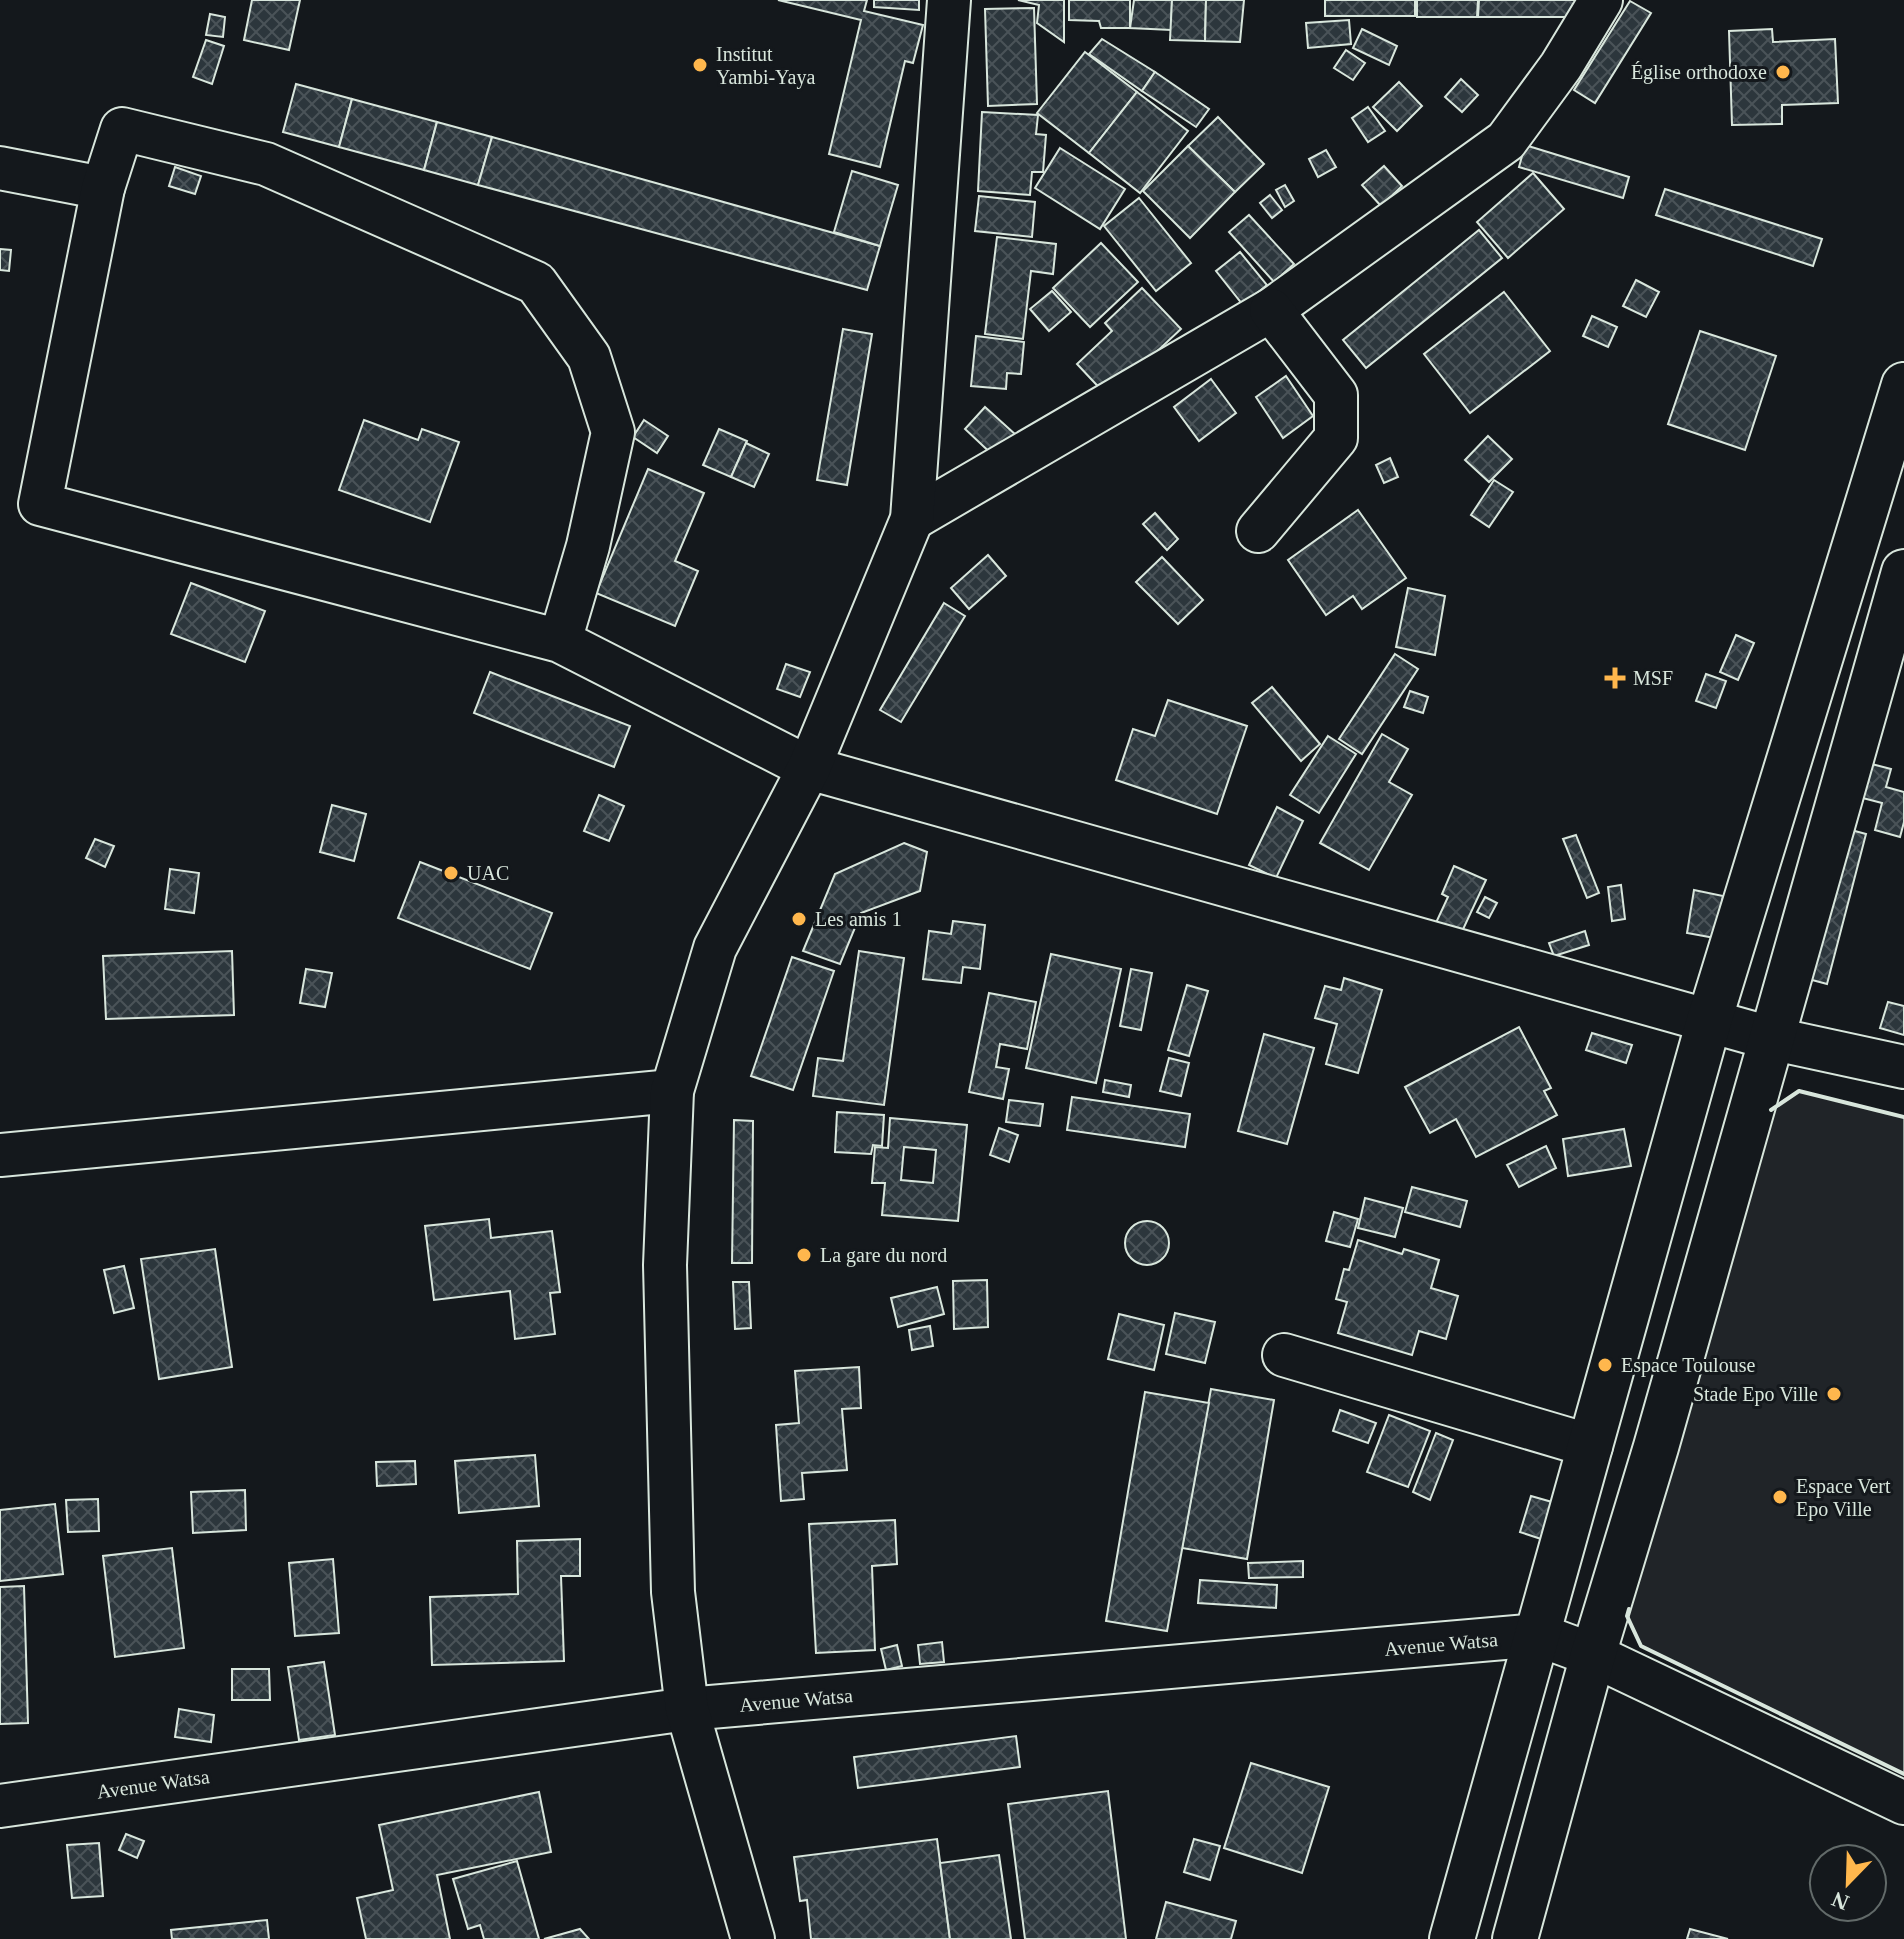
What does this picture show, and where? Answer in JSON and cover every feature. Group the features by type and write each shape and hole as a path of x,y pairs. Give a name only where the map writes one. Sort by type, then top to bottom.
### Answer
{"main road":[{"path":"1452,1939 1709,1021 1904,385"},
{"path":"1515,1939 1593,1655 1656,1447 1904,572"}],"street":[{"path":"753,1939 687,1709 673,1592 665,1265 672,1091 715,948 809,768 912,519 949,0"},
{"path":"912,519 1271,310 1506,141 1561,66 1601,0"},
{"path":"560,641 588,546 613,432 589,357 536,283 266,164 122,129 103,188 40,504 560,641 809,768 1770,1038 1904,1067"},
{"path":"0,168 103,188"},
{"path":"1258,531 1336,438 1336,395 1271,310"},
{"path":"0,1155 672,1091"},
{"path":"1284,1355 1591,1446"},
{"name":"Avenue Watsa","path":"0,1806 687,1709 1539,1635 1593,1655 1904,1803"}],"shaded area":[{"name":"Espace Vert Epo Ville","path":"1799,1091 1904,1117 1904,1774 1641,1646 1627,1616 1772,1108"}],"building":[{"path":"252,0 300,0 289,50 244,40"},
{"path":"778,0 867,0 864,11 923,25 913,63 905,61 880,167 829,154 861,20"},
{"path":"874,0 919,0 919,10 874,7"},
{"path":"1018,0 1064,0 1064,42 1037,23 1039,5"},
{"path":"1069,0 1130,0 1130,28 1101,28 1099,21 1069,20"},
{"path":"1134,0 1172,0 1171,30 1130,28"},
{"path":"1172,0 1206,0 1205,41 1170,40"},
{"path":"1206,0 1244,0 1240,42 1205,41"},
{"path":"1325,0 1415,0 1415,16 1325,16"},
{"path":"1417,0 1478,0 1477,17 1417,17"},
{"path":"1479,0 1583,0 1574,17 1478,17"},
{"path":"1630,1 1651,13 1595,103 1574,90"},
{"path":"1034,8 1037,104 988,106 985,9"},
{"path":"210,14 225,17 223,37 206,35"},
{"path":"1349,20 1351,44 1308,48 1306,23"},
{"path":"1362,29 1397,46 1389,65 1353,48"},
{"name":"Église orthodoxe","path":"1772,29 1773,42 1835,39 1838,103 1782,105 1782,124 1732,125 1729,31"},
{"path":"1102,39 1155,72 1142,91 1089,54"},
{"path":"206,40 224,46 212,84 193,77"},
{"path":"1346,50 1365,63 1353,80 1334,68"},
{"path":"1085,52 1137,92 1089,153 1037,113"},
{"path":"1155,72 1209,109 1196,127 1142,91"},
{"path":"1461,79 1478,95 1462,112 1445,97"},
{"path":"1399,82 1422,106 1397,131 1373,107"},
{"path":"296,84 352,99 339,147 283,132"},
{"path":"1137,92 1188,131 1140,193 1089,153"},
{"path":"352,99 437,122 424,170 339,147"},
{"path":"1368,107 1385,131 1368,142 1352,118"},
{"path":"982,112 1038,115 1036,134 1046,135 1043,172 1032,172 1030,195 978,191"},
{"path":"1218,117 1264,164 1235,192 1188,146"},
{"path":"437,122 492,137 478,185 424,170"},
{"path":"492,137 880,246 867,290 478,185"},
{"path":"1525,145 1629,177 1623,198 1519,167"},
{"path":"1188,146 1235,192 1190,238 1143,191"},
{"path":"1060,148 1125,189 1100,229 1035,188"},
{"path":"1326,150 1336,167 1318,177 1309,159"},
{"path":"1384,166 1402,186 1381,206 1362,185"},
{"path":"175,167 201,176 195,194 169,186"},
{"path":"852,171 898,185 880,246 834,232"},
{"path":"1533,173 1564,209 1508,258 1477,222"},
{"path":"1285,185 1294,201 1285,207 1276,190"},
{"path":"1665,189 1822,239 1813,266 1656,215"},
{"path":"1270,195 1282,210 1272,218 1260,203"},
{"path":"979,196 1035,202 1032,237 975,231"},
{"path":"1139,198 1191,263 1156,291 1104,226"},
{"path":"1249,215 1294,264 1274,282 1229,232"},
{"path":"1479,230 1502,258 1366,368 1343,340"},
{"path":"997,237 1056,244 1053,274 1031,271 1023,339 985,334"},
{"path":"1101,243 1138,282 1090,327 1053,288"},
{"path":"0,249 11,250 9,271 0,270"},
{"path":"1240,252 1267,285 1243,305 1216,271"},
{"path":"1636,280 1659,292 1646,317 1623,306"},
{"path":"1142,288 1181,329 1108,397 1077,364 1112,331 1105,323"},
{"path":"1052,291 1071,312 1049,331 1030,309"},
{"path":"1504,292 1550,351 1470,413 1424,354"},
{"path":"1592,316 1617,327 1608,347 1583,336"},
{"path":"843,329 872,334 847,485 817,480"},
{"path":"1700,331 1776,356 1745,450 1668,424"},
{"path":"976,336 1024,342 1021,374 1007,373 1006,389 971,386"},
{"path":"1286,376 1313,416 1283,438 1256,397"},
{"path":"1211,379 1236,413 1199,441 1174,407"},
{"path":"985,407 1017,436 996,458 965,429"},
{"path":"364,420 418,440 422,429 459,442 430,522 339,490"},
{"path":"644,420 668,436 657,453 633,437"},
{"path":"719,429 747,441 731,477 703,465"},
{"path":"1488,436 1512,459 1489,482 1465,460"},
{"path":"746,443 769,454 754,487 731,477"},
{"path":"1390,458 1398,477 1384,483 1376,465"},
{"path":"648,469 704,493 675,561 698,571 675,626 596,593"},
{"path":"1494,480 1513,492 1489,527 1471,515"},
{"path":"1358,510 1406,578 1362,609 1353,596 1326,615 1288,560"},
{"path":"1155,513 1178,539 1167,550 1143,524"},
{"path":"988,555 1006,576 969,609 951,588"},
{"path":"1162,557 1203,600 1178,624 1136,582"},
{"path":"191,583 265,611 245,662 171,634"},
{"path":"1408,588 1445,596 1435,655 1396,647"},
{"path":"944,603 965,616 901,722 880,710"},
{"path":"1736,635 1754,643 1738,680 1720,672"},
{"path":"1395,654 1418,669 1362,754 1339,739"},
{"path":"786,664 810,672 800,697 777,689"},
{"path":"490,672 630,726 614,767 474,713"},
{"path":"1706,674 1726,681 1716,708 1696,701"},
{"path":"1272,687 1320,744 1301,761 1252,703"},
{"path":"1410,691 1428,697 1423,713 1404,707"},
{"path":"1168,700 1247,726 1217,814 1116,780 1133,729 1155,736"},
{"path":"1382,734 1408,749 1389,782 1412,795 1369,870 1320,843"},
{"path":"1328,736 1356,754 1319,813 1290,795"},
{"path":"1864,762 1891,769 1886,787 1904,792 1904,822 1900,837 1875,830 1882,803 1855,796"},
{"path":"599,795 624,806 609,841 584,831"},
{"path":"332,805 366,814 354,861 320,852"},
{"path":"1277,807 1303,821 1276,878 1249,865"},
{"path":"1840,827 1866,834 1827,984 1801,977"},
{"path":"1576,835 1599,893 1587,898 1563,839"},
{"path":"95,839 114,846 105,867 86,858"},
{"path":"904,843 927,852 920,891 861,913 840,964 803,951 835,874"},
{"path":"420,862 552,913 530,969 398,918"},
{"path":"1454,866 1486,880 1459,938 1434,927 1448,897 1442,894"},
{"path":"170,869 199,873 194,913 165,909"},
{"path":"1621,885 1625,919 1612,921 1608,887"},
{"path":"1694,890 1723,896 1715,938 1687,933"},
{"path":"1485,897 1497,903 1489,918 1477,912"},
{"path":"953,921 985,925 980,969 963,967 961,983 923,979 929,931 951,934"},
{"path":"1585,931 1589,945 1554,956 1549,943"},
{"path":"232,951 234,1015 106,1019 103,956"},
{"path":"859,951 904,958 884,1105 813,1096 818,1058 843,1061"},
{"path":"1051,954 1121,969 1096,1083 1026,1068"},
{"path":"792,957 834,971 793,1090 751,1076"},
{"path":"306,969 332,973 325,1007 300,1003"},
{"path":"1131,969 1152,973 1141,1030 1120,1026"},
{"path":"1344,978 1382,990 1358,1073 1326,1064 1337,1024 1315,1018 1325,986 1341,990"},
{"path":"1187,985 1208,991 1189,1056 1168,1050"},
{"path":"989,993 1036,1002 1027,1049 1000,1044 996,1067 1009,1069 1003,1099 969,1092"},
{"path":"1888,1002 1904,1006 1904,1035 1880,1028"},
{"path":"1519,1027 1551,1088 1544,1091 1557,1115 1476,1157 1456,1119 1430,1133 1405,1087"},
{"path":"1592,1033 1632,1045 1626,1063 1586,1050"},
{"path":"1264,1034 1314,1048 1287,1144 1238,1131"},
{"path":"1169,1058 1189,1063 1181,1096 1160,1091"},
{"path":"1105,1080 1131,1085 1129,1097 1103,1092"},
{"path":"1072,1097 1190,1114 1185,1147 1067,1130"},
{"path":"1009,1100 1043,1104 1040,1126 1006,1122"},
{"path":"837,1112 884,1115 882,1146 873,1145 871,1154 835,1152"},
{"path":"890,1118 967,1125 958,1221 882,1215 885,1183 872,1183 875,1147 888,1148","holes":["904,1147 936,1150 933,1183 901,1180"]},
{"path":"734,1120 753,1121 752,1263 732,1263"},
{"path":"999,1128 1018,1135 1009,1162 990,1155"},
{"path":"1624,1129 1631,1166 1568,1176 1563,1139"},
{"path":"1546,1146 1556,1168 1519,1187 1507,1165"},
{"path":"1412,1187 1467,1201 1460,1227 1405,1212"},
{"path":"1365,1198 1403,1208 1395,1237 1358,1228"},
{"path":"1334,1212 1358,1219 1350,1247 1326,1241"},
{"path":"489,1219 491,1238 552,1231 560,1292 550,1293 555,1334 515,1339 510,1291 434,1300 425,1226"},
{"path":"1147,1221 1162,1228 1169,1243 1162,1258 1147,1265 1132,1258 1125,1243 1132,1228"},
{"path":"1358,1240 1402,1254 1404,1249 1439,1260 1431,1288 1458,1296 1446,1339 1419,1331 1412,1355 1338,1333 1347,1302 1336,1299 1344,1269 1349,1270"},
{"path":"215,1249 232,1367 159,1379 141,1259"},
{"path":"124,1266 134,1308 114,1313 104,1270"},
{"path":"987,1280 988,1327 954,1329 953,1281"},
{"path":"733,1282 749,1282 751,1328 735,1329"},
{"path":"937,1287 944,1314 898,1327 891,1298"},
{"path":"1175,1313 1215,1322 1205,1363 1166,1354"},
{"path":"1119,1314 1164,1325 1154,1370 1108,1359"},
{"path":"930,1326 933,1346 912,1350 909,1330"},
{"path":"859,1367 861,1408 842,1409 847,1470 802,1473 804,1499 781,1501 776,1425 799,1423 795,1371"},
{"path":"1211,1389 1274,1400 1247,1559 1182,1548"},
{"path":"1145,1392 1209,1403 1167,1631 1106,1621"},
{"path":"1340,1410 1376,1423 1368,1443 1333,1431"},
{"path":"1389,1415 1430,1431 1408,1487 1367,1472"},
{"path":"1436,1433 1453,1440 1430,1500 1413,1492"},
{"path":"535,1455 539,1506 459,1513 455,1461"},
{"path":"415,1461 416,1484 377,1486 376,1462"},
{"path":"245,1490 246,1530 193,1533 191,1492"},
{"path":"1531,1496 1559,1504 1547,1541 1520,1532"},
{"path":"98,1499 99,1531 68,1532 66,1500"},
{"path":"55,1504 63,1574 0,1581 0,1510"},
{"path":"895,1520 897,1564 872,1566 875,1650 816,1653 809,1524"},
{"path":"580,1539 580,1576 561,1576 564,1661 432,1665 430,1597 518,1594 517,1541"},
{"path":"172,1548 184,1648 115,1657 103,1556"},
{"path":"333,1559 339,1633 295,1636 289,1563"},
{"path":"1303,1561 1303,1577 1249,1578 1248,1563"},
{"path":"1200,1580 1277,1585 1276,1608 1198,1603"},
{"path":"24,1586 28,1723 0,1724 0,1587"},
{"path":"942,1642 944,1662 920,1664 918,1645"},
{"path":"897,1645 902,1666 886,1670 881,1649"},
{"path":"324,1662 335,1735 299,1740 288,1667"},
{"path":"232,1669 269,1669 270,1700 232,1700"},
{"path":"179,1709 214,1715 211,1742 175,1737"},
{"path":"1016,1736 1020,1767 858,1788 854,1757"},
{"path":"1251,1763 1329,1787 1302,1873 1224,1848"},
{"path":"1108,1791 1126,1939 1025,1939 1008,1804"},
{"path":"539,1792 551,1852 437,1875 450,1939 366,1939 357,1898 393,1890 379,1825"},
{"path":"126,1834 144,1841 137,1858 119,1850"},
{"path":"937,1839 950,1939 811,1939 807,1900 800,1901 794,1857"},
{"path":"1194,1839 1220,1846 1210,1880 1184,1872"},
{"path":"99,1843 103,1896 72,1898 67,1845"},
{"path":"999,1855 1011,1939 950,1939 940,1863"},
{"path":"517,1861 539,1939 484,1939 480,1925 468,1929 453,1879"},
{"path":"1166,1902 1236,1921 1231,1939 1156,1939"},
{"path":"267,1920 269,1939 172,1939 171,1930"},
{"path":"580,1929 589,1939 544,1939"},
{"path":"1690,1929 1728,1939 1687,1939"}],"wall":[{"path":"1771,1110 1799,1091 1904,1117"},
{"path":"1629,1609 1627,1616 1641,1646 1904,1774"}],"place":[{"name":"Institut Yambi-Yaya","path":"700,65"},
{"name":"Église orthodoxe","path":"1783,72"},
{"name":"MSF","path":"1615,678"},
{"name":"UAC","path":"451,873"},
{"name":"Les amis 1","path":"799,919"},
{"name":"La gare du nord","path":"804,1255"},
{"name":"Espace Toulouse","path":"1605,1365"},
{"name":"Stade Epo Ville","path":"1834,1394"},
{"name":"Espace Vert Epo Ville","path":"1780,1497"}]}
